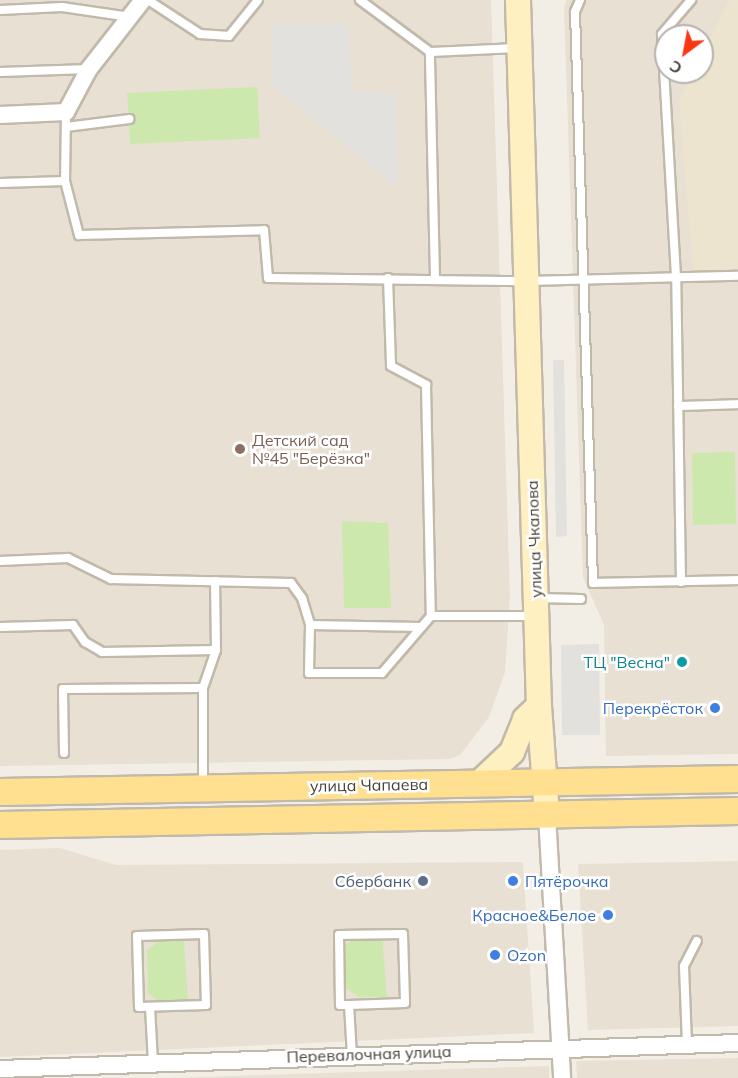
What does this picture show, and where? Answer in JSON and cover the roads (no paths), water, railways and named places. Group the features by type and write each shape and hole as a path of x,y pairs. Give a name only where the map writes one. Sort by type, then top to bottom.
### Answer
{"main road":[{"name":"улица Чкалова","path":"518,0 539,706 547,815"},
{"path":"478,784 512,752 525,720 539,706"},
{"name":"улица Чапаева","path":"0,792 203,786 738,779"},
{"name":"улица Чапаева","path":"0,825 738,812"}],"street":[{"path":"0,115 66,120 89,69 143,0"},
{"name":"улица Чкалова","path":"547,815 562,1078"},
{"name":"Перевалочная улица","path":"0,1069 738,1042"}],"lane":[{"path":"148,0 200,34 229,36 258,0"},
{"path":"360,0 430,52 518,48"},
{"path":"580,0 575,12 593,582 738,580"},
{"path":"681,582 676,277 662,34 691,0"},
{"path":"0,10 62,7 130,17"},
{"path":"430,52 435,278"},
{"path":"0,72 89,69"},
{"path":"129,119 66,120 65,181 79,235 264,230 268,278 435,278 526,281 738,276"},
{"path":"0,183 65,181"},
{"path":"388,278 391,366 426,385 431,616"},
{"path":"678,406 738,404"},
{"path":"0,561 68,558 111,579 291,583 302,598 310,625 309,673 382,673 431,616 536,607 581,598"},
{"path":"203,786 203,688 216,650 215,581"},
{"path":"0,627 73,625 85,642 102,652 216,650"},
{"path":"310,625 421,627"},
{"path":"64,753 63,689 203,688"},
{"path":"204,934 206,1005 150,1007 139,1007 137,936 204,934"},
{"path":"403,934 405,1003 349,1005 340,1005 339,935 403,934"},
{"path":"687,1044 684,966 697,941"},
{"path":"349,1005 352,1055"},
{"path":"150,1007 153,1063"}],"place":[{"name":"Детский сад №45 \"Берёзка\"","path":"240,449"},
{"name":"ТЦ \"Весна\"","path":"682,662"},
{"name":"Перекрёсток","path":"715,708"},
{"name":"Сбербанк","path":"423,881"},
{"name":"Пятёрочка","path":"513,881"},
{"name":"Красное&Белое","path":"608,915"},
{"name":"Ozon","path":"495,955"}]}
